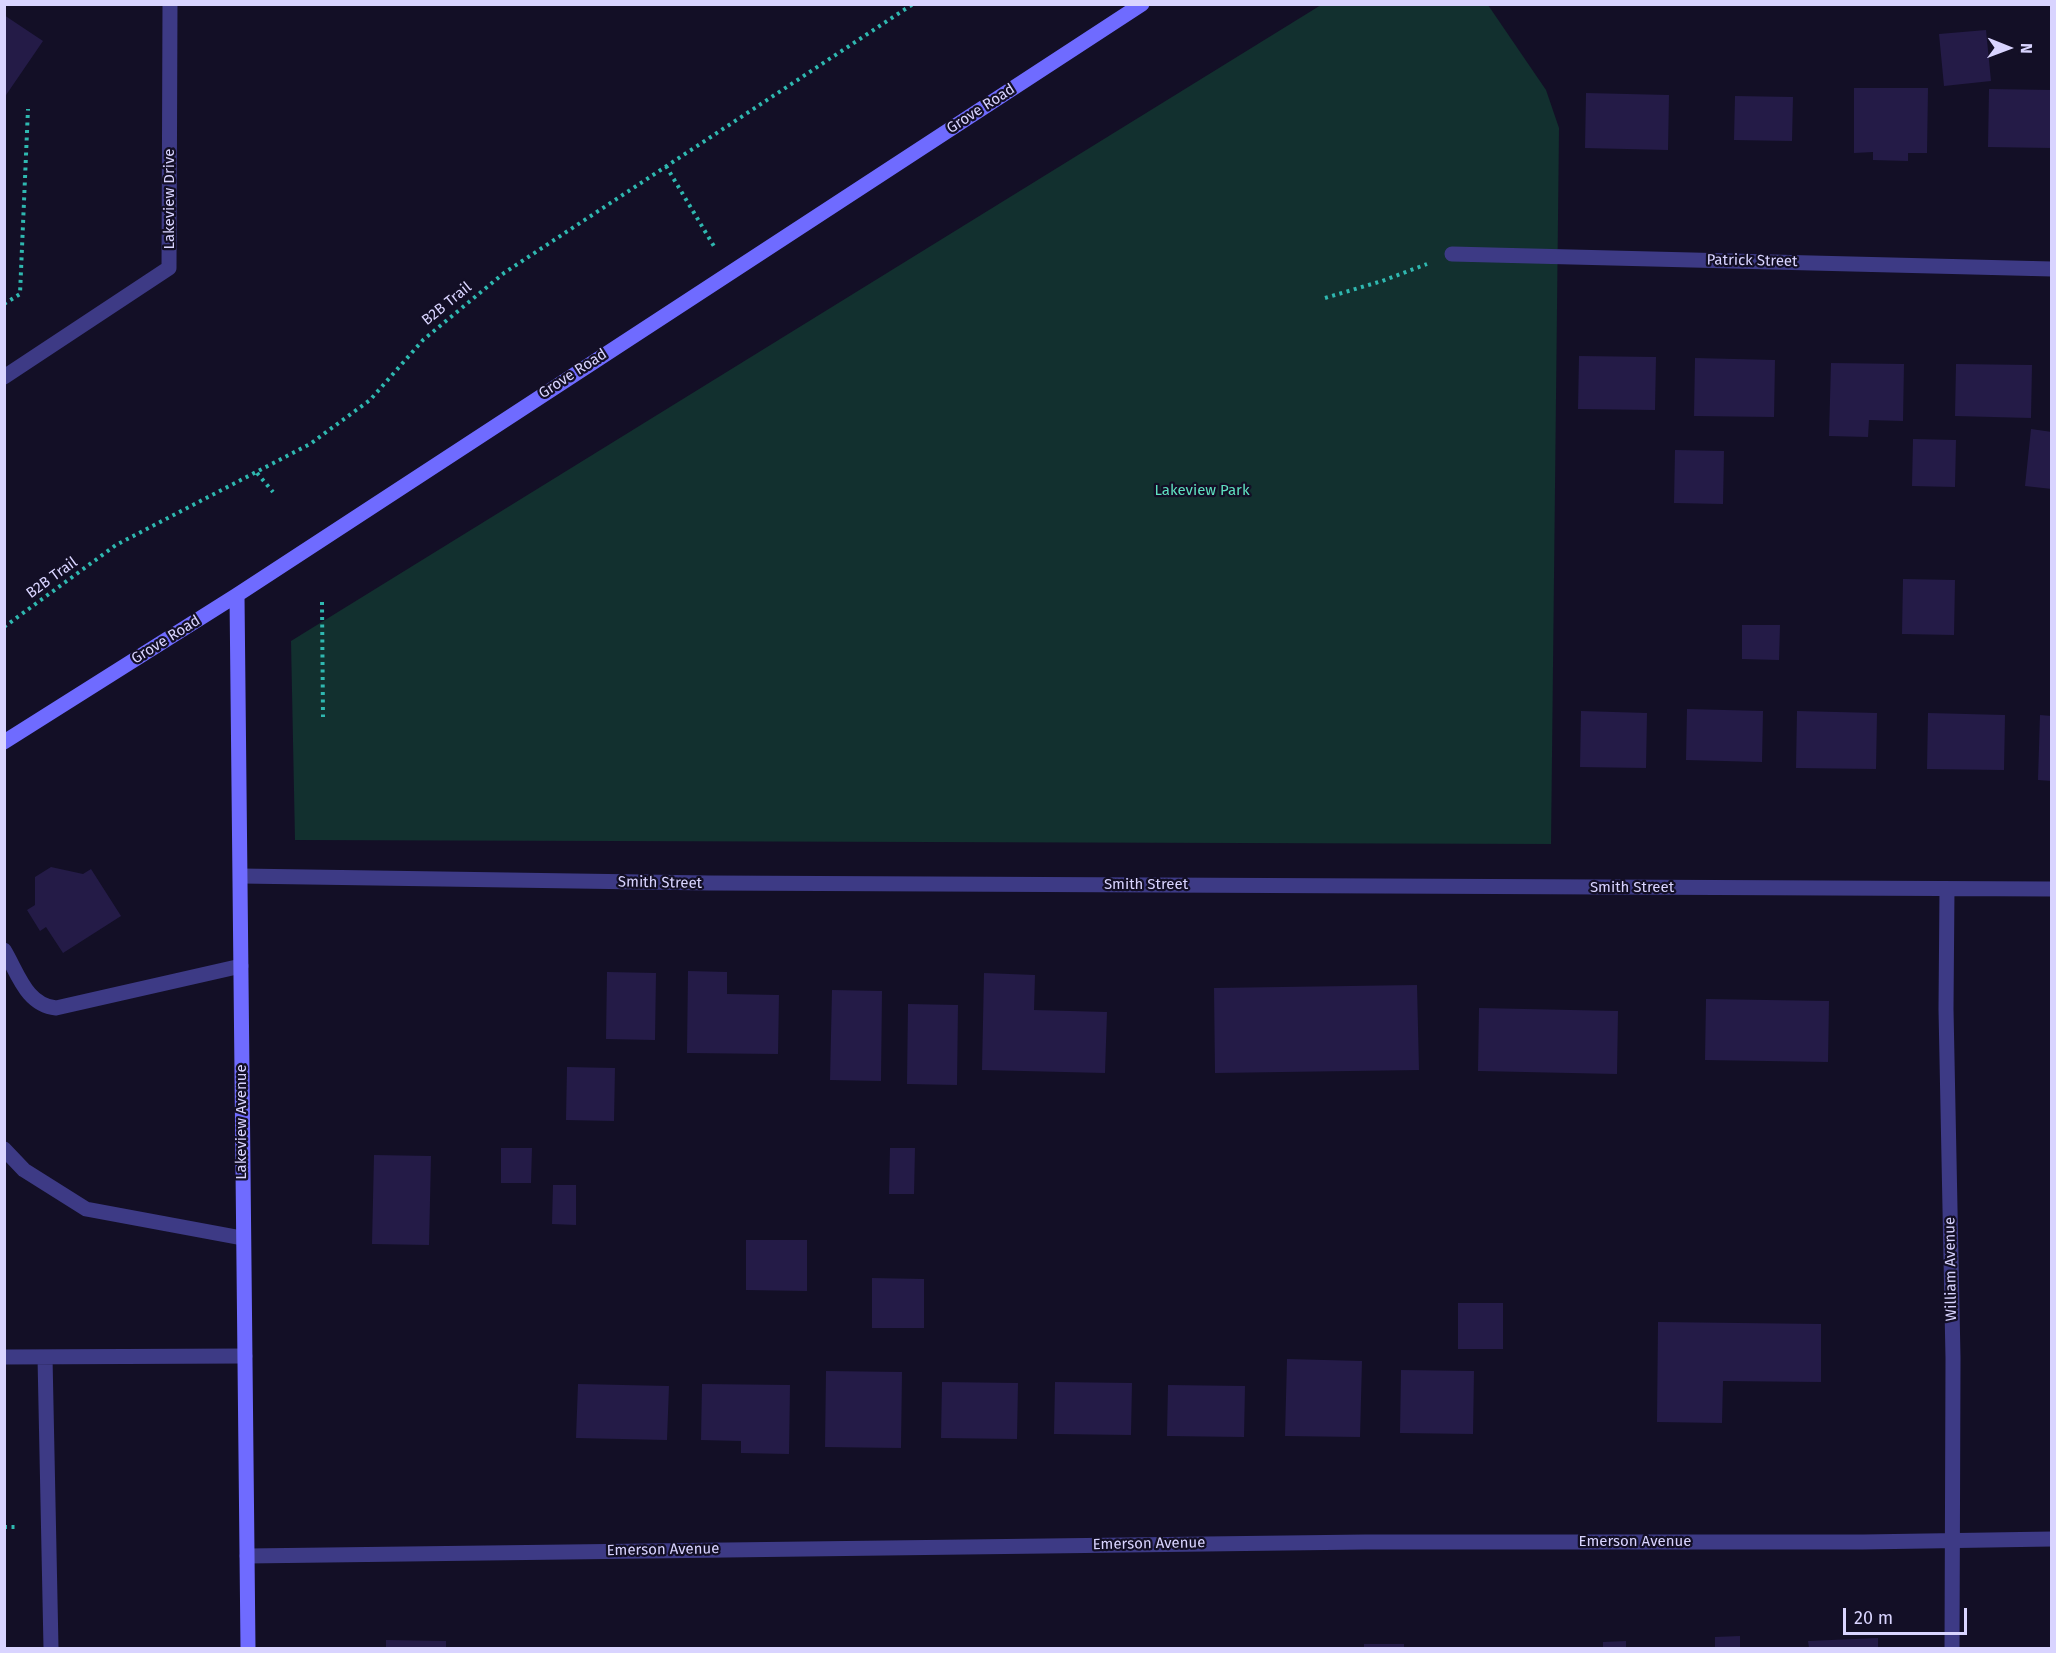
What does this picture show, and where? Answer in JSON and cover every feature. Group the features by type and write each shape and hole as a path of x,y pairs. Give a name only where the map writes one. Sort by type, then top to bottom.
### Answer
{"main road":[{"name":"Grove Road","path":"4,742 237,595 1142,4"},
{"name":"Lakeview Avenue","path":"237,595 248,1648"}],"street":[{"name":"Lakeview Drive","path":"4,377 169,268 170,4"},
{"name":"Patrick Street","path":"1452,254 2052,269"},
{"name":"Smith Street","path":"241,876 709,884 2052,889"},
{"name":"William Avenue","path":"1947,889 1952,1648"},
{"path":"4,950 27,992 45,1007 56,1008 241,966"},
{"path":"4,1149 24,1170 86,1209 242,1238"},
{"path":"4,1357 245,1356"},
{"path":"45,1357 51,1648"},
{"name":"Emerson Avenue","path":"247,1556 1365,1542 1863,1542 2052,1539"}],"path":[{"name":"B2B Trail","path":"4,627 117,545 217,490 257,473 310,444 370,400 423,340 504,273 913,4"},
{"path":"4,304 20,294 28,109"},
{"path":"666,166 730,272"},
{"path":"1325,297 1382,282 1452,254"},
{"path":"257,473 273,492"},
{"path":"322,602 323,717"}],"green space":[{"name":"Lakeview Park","path":"1321,5 1488,5 1546,90 1559,128 1551,844 295,840 291,641"}],"building":[{"path":"4,15 43,41 4,98"},
{"path":"1986,30 1991,81 1944,86 1939,34"},
{"path":"1854,88 1928,88 1927,153 1908,153 1908,161 1873,160 1873,152 1854,153"},
{"path":"1989,89 2052,90 2052,148 1988,147"},
{"path":"1586,93 1669,95 1668,150 1585,148"},
{"path":"1735,96 1793,97 1792,141 1734,140"},
{"path":"1579,356 1656,357 1655,410 1578,409"},
{"path":"1695,358 1775,360 1774,417 1694,416"},
{"path":"1831,363 1904,364 1903,421 1869,420 1868,437 1829,436"},
{"path":"1956,364 2032,365 2031,418 1955,416"},
{"path":"2031,429 2052,432 2052,489 2025,486"},
{"path":"1913,439 1956,440 1955,487 1912,486"},
{"path":"1675,450 1724,451 1723,504 1674,503"},
{"path":"1903,579 1955,580 1954,635 1902,634"},
{"path":"1742,625 1780,625 1779,660 1742,659"},
{"path":"1687,709 1763,711 1762,762 1686,760"},
{"path":"1581,711 1647,713 1646,768 1580,767"},
{"path":"1797,711 1877,713 1876,769 1796,768"},
{"path":"1928,713 2005,715 2004,770 1927,769"},
{"path":"2040,715 2052,716 2052,781 2038,780"},
{"path":"51,867 83,874 91,869 121,916 63,953 46,927 40,931 27,910 35,905 35,877"},
{"path":"688,971 727,972 727,994 779,995 778,1054 687,1053"},
{"path":"607,972 656,973 655,1040 606,1039"},
{"path":"984,973 1035,975 1034,1010 1107,1012 1105,1073 982,1070"},
{"path":"1417,985 1419,1070 1215,1073 1214,988"},
{"path":"832,990 882,991 881,1081 830,1080"},
{"path":"1706,999 1829,1001 1828,1062 1705,1060"},
{"path":"908,1004 958,1005 957,1085 907,1084"},
{"path":"1479,1008 1618,1011 1617,1074 1478,1071"},
{"path":"567,1067 615,1068 614,1121 566,1120"},
{"path":"501,1148 532,1148 531,1183 501,1183"},
{"path":"890,1148 915,1148 914,1194 889,1194"},
{"path":"374,1155 431,1156 429,1245 372,1244"},
{"path":"553,1185 576,1185 576,1225 552,1224"},
{"path":"746,1240 807,1240 807,1291 746,1290"},
{"path":"872,1278 924,1279 924,1328 872,1328"},
{"path":"1458,1303 1503,1303 1503,1349 1458,1349"},
{"path":"1658,1322 1821,1324 1821,1382 1723,1381 1722,1423 1657,1422"},
{"path":"1287,1359 1362,1361 1360,1437 1285,1436"},
{"path":"1401,1370 1474,1371 1473,1434 1400,1433"},
{"path":"826,1371 902,1372 901,1448 825,1447"},
{"path":"942,1382 1018,1383 1017,1439 941,1438"},
{"path":"1055,1382 1132,1383 1131,1435 1054,1434"},
{"path":"578,1384 669,1386 667,1440 576,1438"},
{"path":"702,1384 790,1385 789,1454 741,1453 741,1441 701,1440"},
{"path":"1168,1385 1245,1386 1244,1437 1167,1436"},
{"path":"1740,1636 1740,1648 1715,1648 1715,1637"},
{"path":"1878,1638 1878,1648 1809,1648 1808,1641"},
{"path":"386,1640 446,1641 446,1648 386,1648"},
{"path":"1626,1641 1626,1648 1603,1648 1603,1642"},
{"path":"1364,1644 1404,1644 1404,1648 1364,1648"}]}
